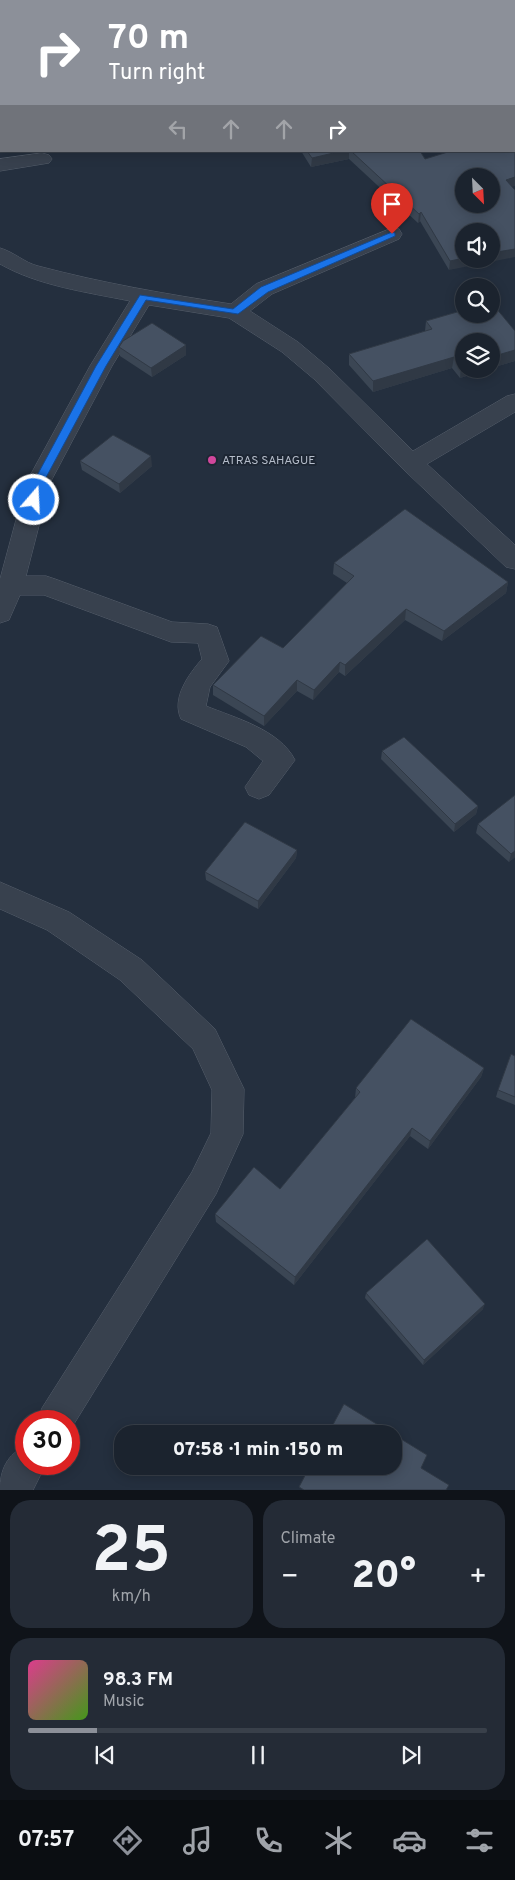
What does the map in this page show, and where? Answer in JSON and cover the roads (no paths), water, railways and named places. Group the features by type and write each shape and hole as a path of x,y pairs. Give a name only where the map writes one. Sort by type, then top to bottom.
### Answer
{"street":[{"path":"0,164 42,159"},
{"path":"235,312 264,290 392,234"},
{"path":"0,256 27,270 79,284 235,312 290,347 322,374 411,463 515,560"},
{"path":"0,613 11,585 38,483 101,366 143,297"},
{"path":"411,463 515,402"},
{"path":"11,585 46,586 171,632 208,634 216,661 197,683 191,712 256,738 281,760 259,787"},
{"path":"0,895 58,920 131,970 204,1039 228,1088 227,1134 204,1183 62,1410"},
{"path":"11,1490 21,1475"}],"place":[{"name":"ATRAS SAHAGUE","path":"212,460"}]}
